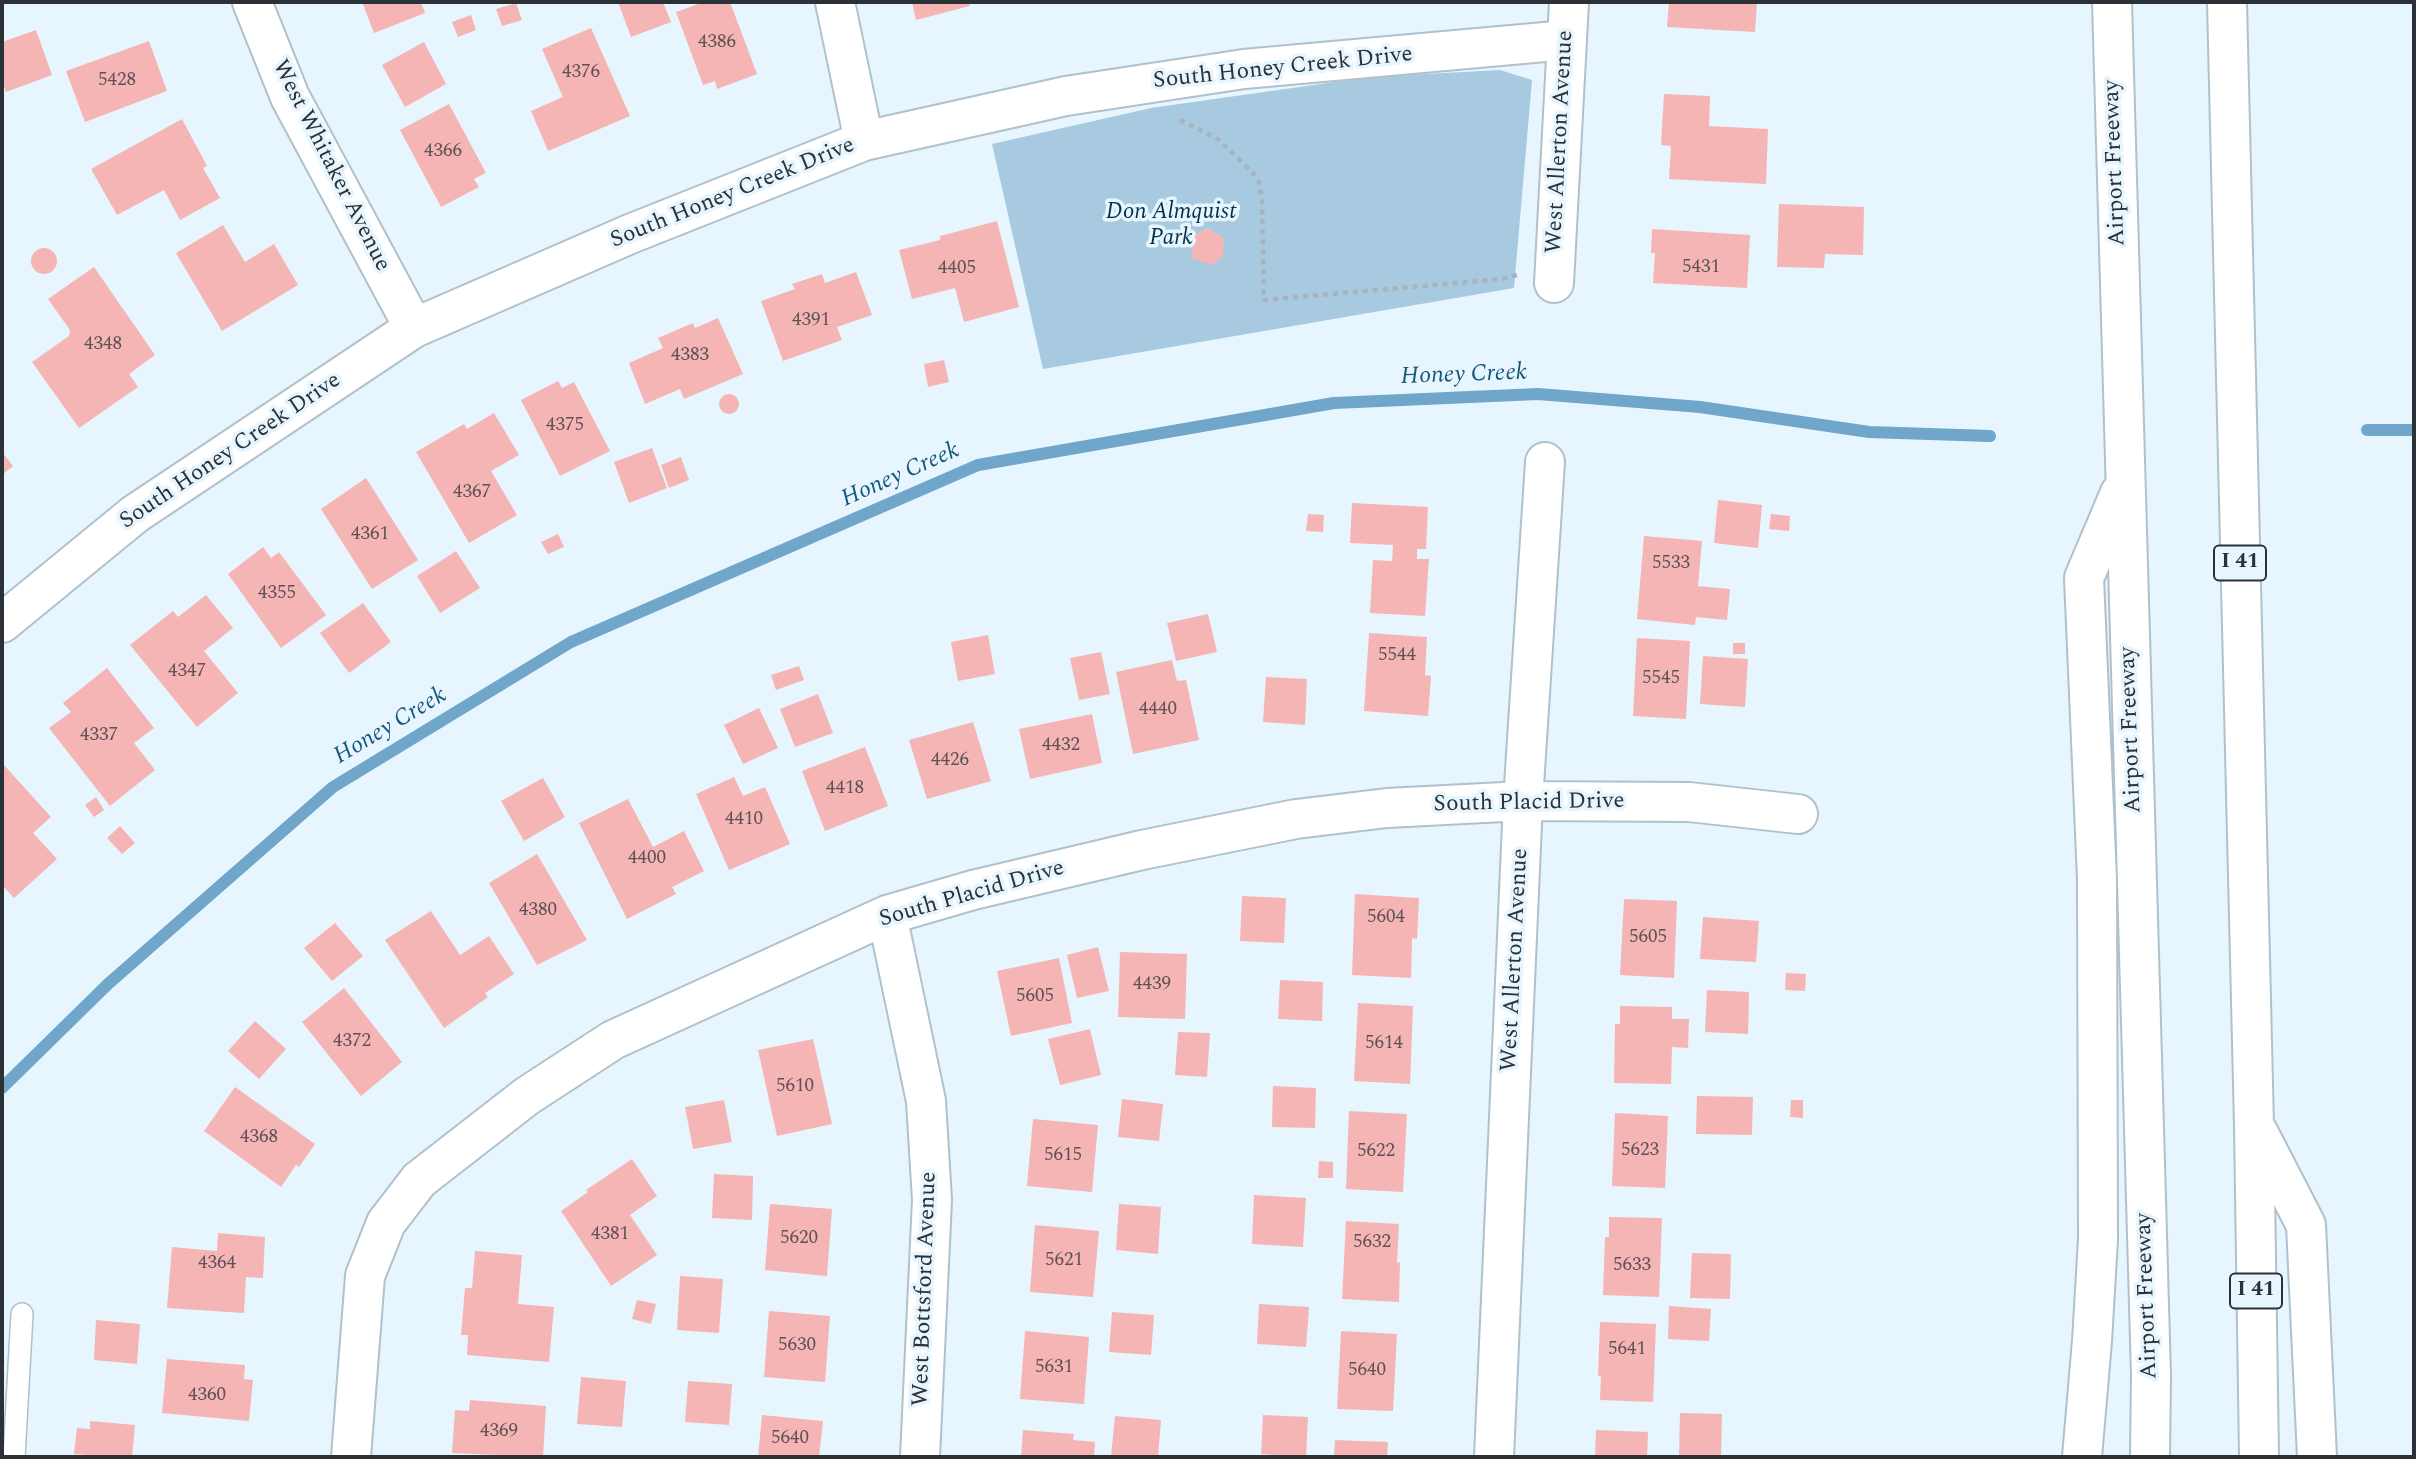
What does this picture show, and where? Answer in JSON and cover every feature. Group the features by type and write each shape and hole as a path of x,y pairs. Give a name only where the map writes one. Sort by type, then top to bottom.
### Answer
{"main road":[{"name":"West Whitaker Avenue","path":"252,2 290,97 414,328"},
{"path":"835,2 864,141"},
{"name":"West Allerton Avenue","path":"1554,274 1569,2"},
{"name":"Airport Freeway","path":"2112,2 2151,1375 2150,1457"},
{"name":"I 41","path":"2227,2 2254,1125 2259,1457"},
{"name":"South Honey Creek Drive","path":"2,623 135,514 414,328 630,234 864,141 1066,96 1244,69 1567,40"},
{"name":"West Allerton Avenue","path":"1494,1457 1523,801 1545,463"},
{"path":"2082,1457 2098,1239 2096,879 2084,578 2125,481"},
{"name":"South Placid Drive","path":"351,1457 365,1276 386,1223 419,1180 527,1096 613,1041 887,915 972,890 1142,850 1296,819 1387,808 1523,801 1689,802 1798,814"},
{"name":"West Bottsford Avenue","path":"887,915 926,1101 932,1200 920,1457"},
{"path":"2254,1125 2306,1225 2316,1457"}],"lane":[{"path":"14,1457 22,1314"}],"path":[{"path":"1180,119 1219,139 1258,178 1262,200 1264,300 1554,274"}],"green space":[{"name":"Don Almquist Park","path":"1500,70 1532,80 1514,288 1043,369 992,144 1151,108 1370,77"}],"building":[{"path":"362,2 421,2 425,13 374,33"},
{"path":"618,2 663,2 671,22 631,37"},
{"path":"704,2 730,2 757,74 717,89 715,81 703,85 676,12"},
{"path":"912,2 969,2 970,6 916,20"},
{"path":"1669,2 1757,2 1755,32 1667,27"},
{"path":"516,3 522,20 502,26 496,9"},
{"path":"471,15 476,30 458,37 452,22"},
{"path":"591,28 630,116 548,151 531,111 563,97 542,49"},
{"path":"36,30 52,75 6,92 2,80 2,42"},
{"path":"149,41 167,91 85,122 66,71"},
{"path":"424,42 446,84 405,107 382,65"},
{"path":"1664,94 1710,96 1709,126 1768,129 1766,184 1669,179 1671,146 1661,145"},
{"path":"449,104 486,173 474,179 479,187 441,207 400,130"},
{"path":"182,119 207,166 203,168 220,198 180,220 164,190 117,215 91,169"},
{"path":"1779,204 1864,207 1863,255 1825,254 1824,268 1777,267"},
{"path":"997,221 1019,307 964,322 955,288 912,299 899,250"},
{"path":"223,225 245,262 274,244 298,285 222,331 176,253"},
{"path":"1207,228 1224,238 1223,257 1211,265 1192,258 1193,236"},
{"path":"1652,229 1750,235 1747,288 1653,283 1655,253 1651,253"},
{"path":"44,248 53,252 57,261 53,270 44,274 35,270 31,261 35,252"},
{"path":"94,267 155,355 129,374 138,387 79,428 32,362 69,336 70,330 48,299"},
{"path":"856,272 872,315 837,327 842,340 783,361 761,301 795,289 792,284 822,274 825,283"},
{"path":"718,318 743,374 684,399 680,389 645,404 629,363 663,348 658,338 693,323 695,328"},
{"path":"944,360 949,382 928,387 924,364"},
{"path":"558,381 562,388 574,382 610,451 560,476 521,400"},
{"path":"725,394 733,394 739,404 733,414 725,414 719,408 719,400"},
{"path":"494,413 519,455 491,471 517,515 469,543 416,452 464,424 467,429"},
{"path":"652,448 667,488 629,503 614,462"},
{"path":"2,452 13,466 2,475"},
{"path":"681,457 689,480 669,488 661,465"},
{"path":"366,478 418,560 372,589 321,509"},
{"path":"1718,500 1762,505 1758,548 1714,543"},
{"path":"1352,503 1428,507 1426,549 1417,549 1417,559 1429,559 1425,616 1370,613 1373,560 1392,561 1393,545 1350,543"},
{"path":"1308,514 1324,515 1323,532 1306,531"},
{"path":"1771,514 1790,516 1789,531 1769,529"},
{"path":"558,534 564,547 548,554 541,542"},
{"path":"1644,536 1702,541 1698,586 1730,589 1727,620 1696,617 1695,625 1637,619"},
{"path":"263,547 271,558 279,552 326,615 281,648 228,574"},
{"path":"456,551 480,588 440,613 417,576"},
{"path":"206,595 233,628 204,651 238,693 197,727 130,645 173,611 178,617"},
{"path":"363,603 391,642 349,673 320,633"},
{"path":"1208,614 1217,652 1176,661 1167,623"},
{"path":"1369,633 1427,637 1425,675 1431,676 1428,716 1364,711"},
{"path":"988,635 995,674 958,681 951,642"},
{"path":"1637,638 1690,641 1686,719 1633,716"},
{"path":"1733,643 1745,643 1745,654 1733,654"},
{"path":"1101,652 1110,694 1079,700 1070,658"},
{"path":"1703,656 1748,659 1745,707 1700,704"},
{"path":"1172,660 1177,681 1186,680 1199,740 1133,754 1116,672"},
{"path":"799,666 804,680 776,690 771,675"},
{"path":"107,668 154,728 134,743 155,770 110,806 49,728 71,712 63,703"},
{"path":"1266,677 1307,679 1305,725 1263,722"},
{"path":"818,694 833,733 795,747 780,709"},
{"path":"759,708 778,748 743,764 724,725"},
{"path":"1092,714 1102,763 1030,779 1019,729"},
{"path":"973,722 991,781 927,799 909,740"},
{"path":"865,747 888,806 825,831 802,771"},
{"path":"4,765 51,817 33,833 57,859 14,898 2,885"},
{"path":"734,777 743,796 765,787 790,844 729,870 696,794"},
{"path":"543,778 565,817 524,841 501,801"},
{"path":"96,797 104,810 94,817 85,805"},
{"path":"628,799 653,847 684,831 704,871 672,887 676,894 627,919 579,823"},
{"path":"120,826 135,843 122,854 107,838"},
{"path":"537,854 587,940 537,965 489,883"},
{"path":"1355,894 1419,898 1417,939 1412,938 1411,978 1352,975"},
{"path":"1242,896 1286,898 1284,943 1240,941"},
{"path":"1624,899 1677,901 1674,978 1620,975"},
{"path":"431,911 460,955 489,936 514,974 485,993 488,997 444,1028 385,940"},
{"path":"1703,917 1759,921 1756,962 1700,959"},
{"path":"335,923 363,956 332,981 304,948"},
{"path":"1098,947 1109,991 1077,998 1067,955"},
{"path":"1120,952 1187,954 1185,1019 1118,1017"},
{"path":"1059,958 1072,1023 1011,1036 997,971"},
{"path":"1786,973 1806,974 1805,991 1785,990"},
{"path":"1280,980 1323,982 1322,1021 1278,1019"},
{"path":"344,988 402,1062 361,1096 302,1022"},
{"path":"1707,990 1749,992 1748,1034 1705,1032"},
{"path":"1358,1003 1413,1006 1410,1084 1354,1081"},
{"path":"1620,1006 1672,1007 1672,1019 1689,1019 1688,1048 1672,1047 1671,1084 1614,1083 1615,1024 1620,1024"},
{"path":"255,1021 286,1049 259,1079 228,1051"},
{"path":"1090,1029 1101,1075 1060,1085 1048,1039"},
{"path":"1178,1032 1210,1033 1207,1077 1175,1075"},
{"path":"813,1039 832,1124 777,1136 758,1050"},
{"path":"1273,1086 1316,1088 1315,1128 1272,1127"},
{"path":"235,1087 315,1144 281,1187 204,1131"},
{"path":"1697,1096 1753,1097 1752,1135 1696,1134"},
{"path":"1122,1099 1163,1104 1159,1141 1118,1137"},
{"path":"724,1100 732,1142 693,1149 685,1107"},
{"path":"1791,1100 1803,1100 1803,1118 1790,1117"},
{"path":"1349,1111 1407,1114 1403,1192 1346,1189"},
{"path":"1615,1113 1668,1116 1665,1188 1612,1186"},
{"path":"1033,1119 1098,1125 1092,1192 1027,1186"},
{"path":"632,1159 657,1196 630,1215 657,1255 611,1286 561,1211 588,1192 586,1190"},
{"path":"1319,1161 1333,1162 1333,1178 1318,1178"},
{"path":"714,1174 753,1176 752,1220 712,1218"},
{"path":"1254,1195 1306,1198 1303,1247 1252,1244"},
{"path":"770,1204 832,1209 827,1276 765,1270"},
{"path":"1119,1204 1161,1207 1158,1254 1116,1250"},
{"path":"1609,1217 1662,1218 1659,1297 1603,1295 1605,1237 1609,1237"},
{"path":"1346,1221 1399,1224 1399,1302 1342,1299"},
{"path":"1035,1225 1099,1231 1093,1297 1030,1292"},
{"path":"218,1233 265,1237 263,1278 246,1277 244,1313 167,1308 172,1247 217,1251"},
{"path":"475,1251 522,1255 518,1304 554,1307 549,1362 467,1355 468,1335 461,1335 465,1288 472,1288"},
{"path":"1692,1253 1731,1254 1730,1299 1690,1298"},
{"path":"680,1276 723,1279 719,1333 677,1330"},
{"path":"637,1300 656,1304 651,1324 632,1319"},
{"path":"1259,1304 1309,1307 1306,1347 1257,1344"},
{"path":"1669,1306 1711,1309 1709,1341 1668,1339"},
{"path":"769,1311 830,1316 825,1382 764,1377"},
{"path":"1112,1312 1154,1315 1151,1355 1109,1352"},
{"path":"96,1320 140,1324 137,1364 94,1360"},
{"path":"1600,1322 1656,1324 1653,1402 1600,1400"},
{"path":"1025,1331 1089,1337 1084,1404 1020,1399"},
{"path":"1341,1331 1397,1334 1393,1411 1337,1409"},
{"path":"167,1359 245,1365 244,1379 253,1380 249,1421 162,1413"},
{"path":"581,1377 626,1381 622,1427 577,1424"},
{"path":"688,1381 732,1384 729,1425 685,1422"},
{"path":"470,1400 546,1406 543,1457 452,1453 455,1410 469,1411"},
{"path":"1680,1413 1722,1414 1721,1457 1679,1457"},
{"path":"762,1415 823,1421 819,1457 758,1457"},
{"path":"1263,1415 1308,1417 1306,1457 1261,1454"},
{"path":"1115,1416 1161,1420 1158,1457 1111,1457"},
{"path":"90,1421 135,1425 132,1457 88,1457 74,1454 77,1428 90,1429"},
{"path":"1023,1430 1074,1434 1073,1440 1095,1442 1094,1457 1021,1457"},
{"path":"1596,1430 1648,1432 1647,1457 1595,1457"},
{"path":"1335,1440 1388,1442 1387,1457 1334,1457"}],"waterway":[{"name":"Honey Creek","path":"2,1088 108,984 333,787 571,642 978,465 1334,403 1538,394 1700,407 1869,432 1990,436"},
{"name":"Honey Creek","path":"2367,430 2414,430"}]}
